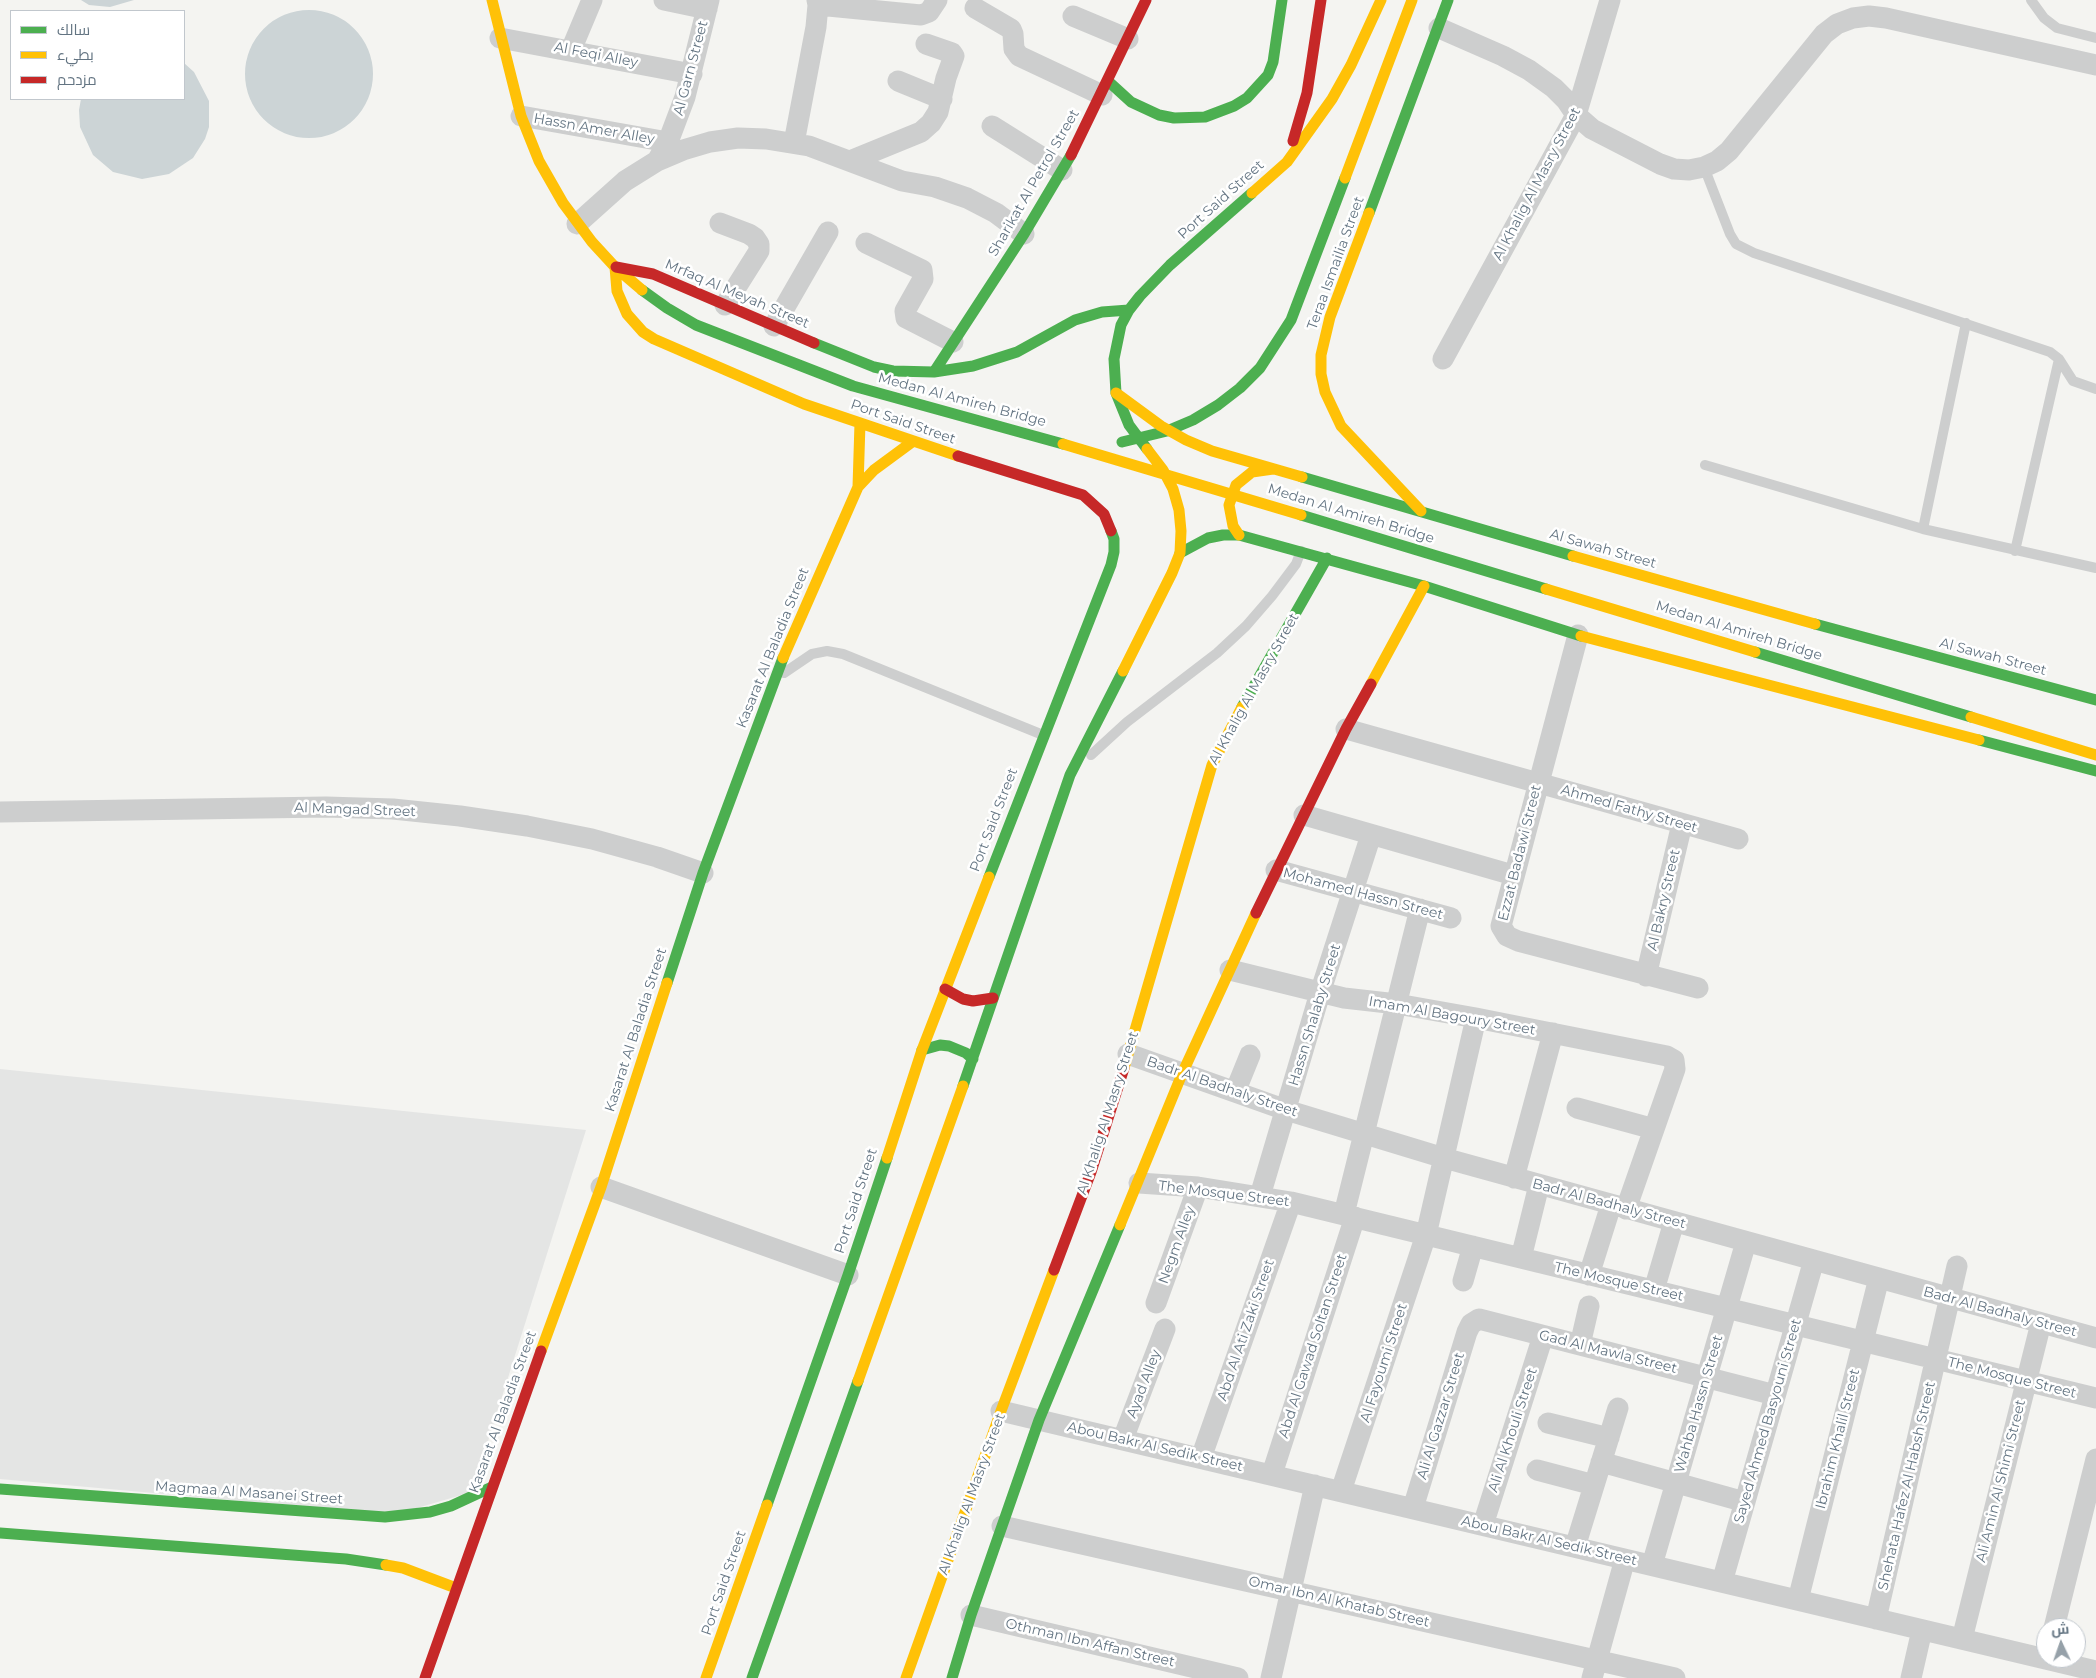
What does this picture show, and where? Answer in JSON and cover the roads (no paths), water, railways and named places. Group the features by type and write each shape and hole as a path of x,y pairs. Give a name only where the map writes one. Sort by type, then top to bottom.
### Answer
{"main road":[{"path":"492,0 521,116 543,168 578,224 615,267"},
{"name":"Sharikat Al Petrol Street","path":"934,372 1024,234 1078,144 1146,0"},
{"path":"1105,88 1159,115 1174,118 1205,117 1234,106 1253,93 1268,75 1273,62 1282,0"},
{"path":"1287,162 1307,92 1321,0"},
{"name":"Port Said Street","path":"752,1678 973,1059 1070,775 1172,573 1180,553 1181,531 1179,510 1172,489 1163,470 1128,425 1116,393 1114,376 1115,350 1121,325 1129,310 1140,296 1170,265 1287,162 1342,82 1368,31 1381,0"},
{"path":"1054,440 1082,444 1106,443 1139,439 1167,431 1193,420 1218,405 1240,388 1260,368 1291,320 1412,0"},
{"name":"Teraa Ismailia Street","path":"1422,512 1341,426 1325,392 1321,374 1321,355 1330,317 1448,0"},
{"name":"Port Said Street","path":"615,267 617,291 627,314 643,332 769,389 860,424 1077,493 1094,504 1110,526 1114,545 1111,565 1043,735 922,1050 848,1275 706,1678"},
{"name":"Mrfaq Al Meyah Street","path":"615,267 653,274 874,367 893,371 934,372 973,366 992,361 1024,348 1075,320 1102,312 1129,310"},
{"name":"Medan Al Amireh Bridge","path":"615,267 647,293 696,325 853,386 1054,440 2096,755"},
{"name":"Al Sawah Street","path":"1116,393 1138,411 1186,440 1212,451 1736,603 2096,700"},
{"name":"Kasarat Al Baladia Street","path":"425,1678 601,1187 703,873 773,681 858,487 860,424"},
{"name":"Kasarat Al Baladia Street","path":"858,487 874,470 912,442"},
{"path":"1239,535 1233,526 1229,511 1231,495 1236,486 1252,472 1274,469"},
{"path":"1180,553 1193,544 1208,538 1239,535 1301,550 1424,586 1578,635 2096,771"},
{"name":"Al Khalig Al Masry Street","path":"906,1678 1001,1411 1091,1172 1128,1054 1212,765 1232,725 1327,558"},
{"path":"952,1678 971,1615 1039,1420 1139,1183 1182,1074 1276,870 1346,729 1424,586"},
{"path":"945,989 958,997 973,1001 993,998"},
{"path":"922,1050 940,1045 949,1046 958,1049 973,1059"},
{"name":"Magmaa Al Masanei Street","path":"0,1489 385,1517 430,1512 451,1506 492,1487"},
{"path":"0,1533 346,1559 403,1568 456,1588"}],"street":[{"path":"571,50 592,0"},
{"path":"664,0 708,4"},
{"name":"Al Khalig Al Masry Street","path":"1443,359 1576,115 1610,0"},
{"path":"794,143 816,26 818,2 921,15 929,12 936,3"},
{"name":"Al Garn Street","path":"657,161 668,142 692,74 708,4"},
{"path":"975,8 1011,29 1014,49 1019,56 1105,88"},
{"path":"1073,16 1128,39"},
{"path":"1439,28 1503,56 1529,70 1554,88 1566,100 1576,115 1592,129 1660,164 1674,169 1689,170 1704,167 1717,161 1729,151 1824,34 1838,24 1853,18 1869,16 1886,18 2096,65"},
{"name":"Al Feqi Alley","path":"500,38 692,74"},
{"path":"850,161 921,132 931,123 938,112 946,78 954,56 952,53 926,44"},
{"path":"898,81 942,99"},
{"name":"Hassn Amer Alley","path":"521,116 668,142"},
{"path":"992,126 1062,170"},
{"path":"578,224 625,181 657,161 683,150 710,142 738,138 766,139 824,150 902,181 935,187 967,198 996,213 1024,234"},
{"path":"720,223 749,234 759,244 759,251 725,305"},
{"path":"774,326 828,232"},
{"path":"866,243 922,270 923,279 906,310 906,318 953,342"},
{"name":"Ezzat Badawi Street","path":"1578,635 1537,783 1501,926 1507,936 1518,941 1646,976 1698,988"},
{"name":"Ahmed Fathy Street","path":"1346,729 1738,839"},
{"name":"Al Mangad Street","path":"0,812 326,807 393,809 460,816 592,839 657,857 703,873"},
{"path":"1304,815 1513,874"},
{"name":"Al Bakry Street","path":"1646,976 1682,824"},
{"name":"Hassn Shalaby Street","path":"1260,1196 1320,993 1371,835"},
{"name":"Mohamed Hassn Street","path":"1276,870 1451,918"},
{"name":"Abd Al Gawad Soltan Street","path":"1272,1474 1349,1216 1364,1134 1420,909"},
{"name":"Imam Al Bagoury Street","path":"1230,970 1320,993 1476,1018 1667,1056 1674,1060 1675,1069 1654,1129"},
{"name":"Al Fayoumi Street","path":"1341,1491 1426,1235 1476,1018"},
{"path":"1514,1178 1553,1033"},
{"name":"Badr Al Badhaly Street","path":"1128,1054 1286,1110 1444,1158 2096,1338"},
{"path":"1235,1092 1250,1055"},
{"path":"1577,1108 1654,1129 1589,1275"},
{"name":"The Mosque Street","path":"1139,1183 1198,1188 1291,1202 2096,1398"},
{"path":"1521,1258 1539,1185"},
{"path":"601,1187 848,1275"},
{"name":"Negm Alley","path":"1156,1303 1198,1188"},
{"name":"Abd Al Ati Zaki Street","path":"1201,1458 1291,1202"},
{"path":"1654,1290 1674,1222"},
{"name":"Wahba Hassn Street","path":"1652,1565 1746,1242"},
{"path":"1463,1282 1472,1246"},
{"name":"Sayed Ahmed Basyouni Street","path":"1722,1582 1814,1260"},
{"name":"Shehata Hafez Al Habsh Street","path":"1876,1619 1957,1266"},
{"name":"Ibrahim Khalil Street","path":"1798,1600 1879,1278"},
{"path":"1580,1345 1589,1306"},
{"name":"Gad Al Mawla Street","path":"1471,1324 1479,1319 1775,1395"},
{"name":"Ali Amin Al Shimi Street","path":"1962,1639 2041,1323"},
{"name":"Ali Al Gazzar Street","path":"1413,1508 1466,1332 1471,1324"},
{"name":"Ayad Alley","path":"1123,1439 1164,1329"},
{"name":"Ali Al Khouli Street","path":"1483,1525 1543,1336"},
{"path":"1575,1547 1618,1408"},
{"name":"Abou Bakr Al Sedik Street","path":"1001,1411 2036,1656"},
{"path":"1548,1423 1609,1438"},
{"path":"2056,1618 2096,1458"},
{"path":"1601,1462 1745,1502"},
{"path":"1538,1470 1594,1485"},
{"path":"1271,1678 1315,1485"},
{"name":"Omar Ibn Al Khatab Street","path":"1002,1526 1291,1591 1594,1669 1676,1678"},
{"path":"1594,1669 1624,1559"},
{"name":"Othman Ibn Affan Street","path":"971,1615 1238,1678"},
{"path":"1911,1678 1922,1630"},
{"name":"Abou Bakr Al Sedik Street","path":"2084,1668 2096,1671"}],"lane":[{"path":"2031,0 2044,18 2057,28 2096,38"},
{"path":"1704,167 1730,234 1736,244 1754,253 2050,352 2059,359 2073,381 2096,389"},
{"path":"1923,529 1966,324"},
{"path":"2015,551 2059,359"},
{"path":"1704,465 1923,529 2096,568"},
{"name":"Port Said Street","path":"1070,775 1127,722 1217,654 1246,626 1296,564 1301,550"},
{"path":"773,681 812,654 827,651 843,654 1043,735"}]}
